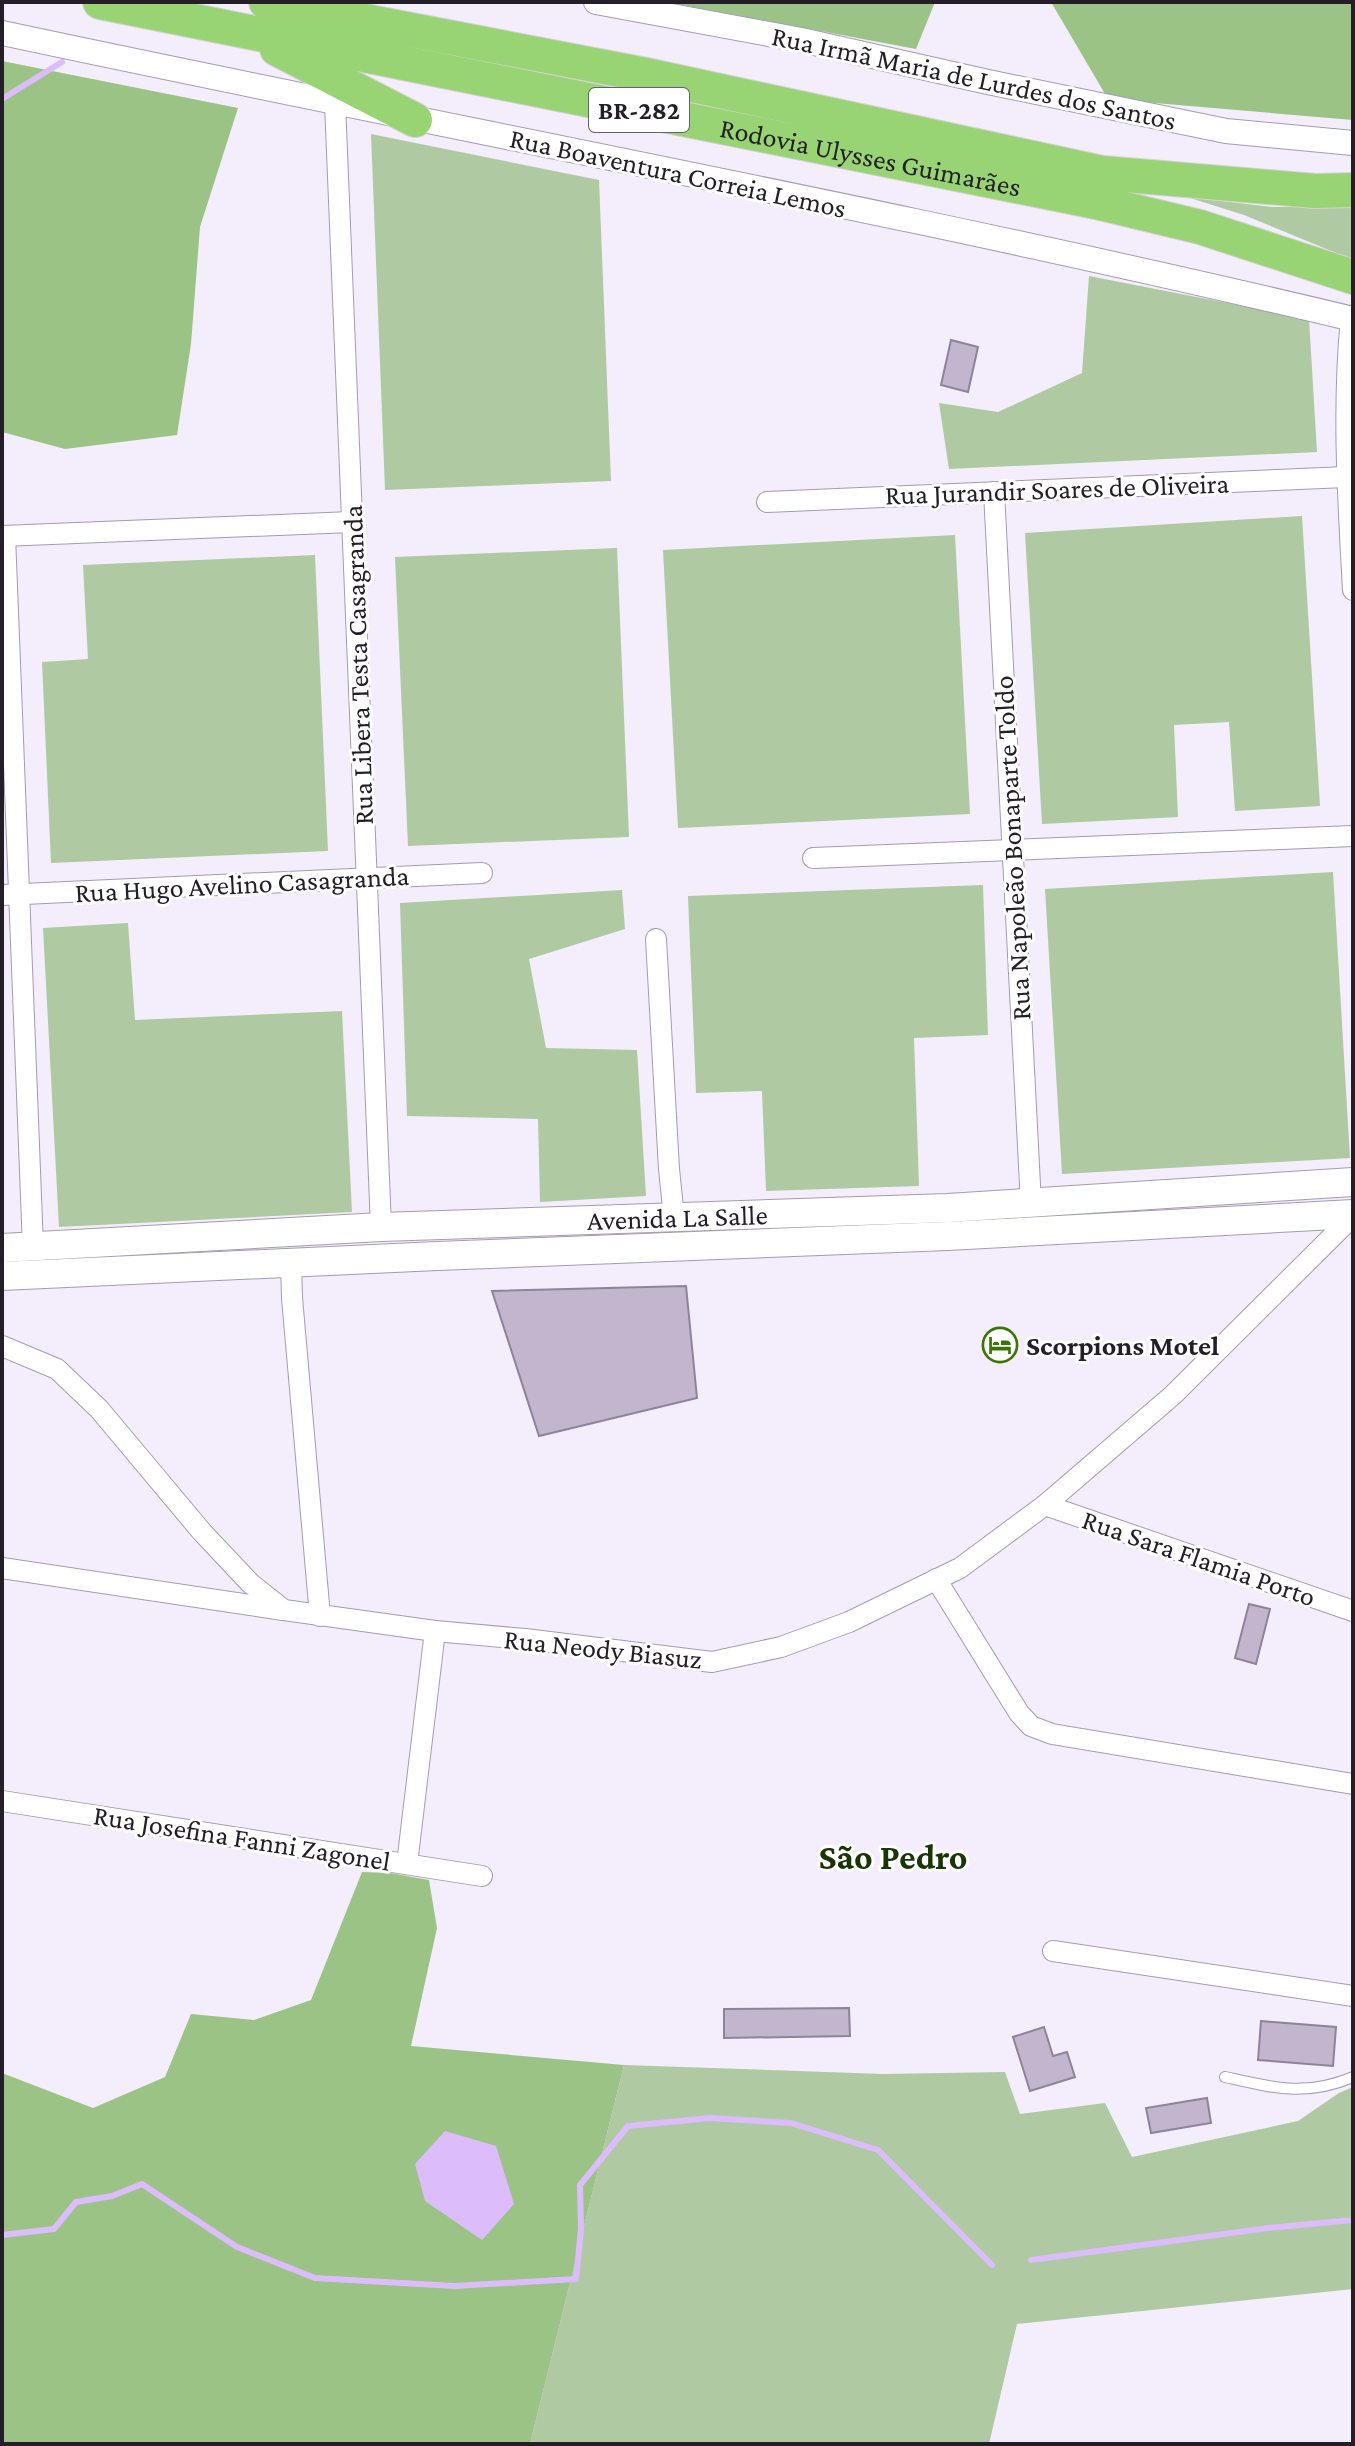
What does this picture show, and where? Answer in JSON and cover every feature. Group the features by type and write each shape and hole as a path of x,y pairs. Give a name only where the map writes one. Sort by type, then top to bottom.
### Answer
{"highway":[{"name":"Rodovia Ulysses Guimarães","path":"100,2 1096,202 1200,227 1353,277"},
{"name":"Rodovia Ulysses Guimarães","path":"266,2 646,75 1103,173 1315,191 1353,190"},
{"path":"241,30 415,120"}],"main road":[{"name":"Avenida La Salle","path":"2,1248 381,1227 1031,1204 1353,1182"},
{"path":"948,1208 948,1236"},
{"name":"Avenida La Salle","path":"2,1276 948,1236 1353,1215"},
{"path":"497,1225 498,1254"}],"street":[{"name":"Rua Irmã Maria de Lurdes dos Santos","path":"596,2 801,40 1226,131 1353,143"},
{"name":"Rua Boaventura Correia Lemos","path":"2,33 727,182 1352,318"},
{"name":"Rua Libera Testa Casagranda","path":"335,103 381,1227"},
{"path":"1352,318 1348,348 1346,477 1353,590"},
{"name":"Rua Jurandir Soares de Oliveira","path":"767,502 1346,477"},
{"name":"Rua Napoleão Bonaparte Toldo","path":"994,492 1031,1204"},
{"path":"33,1247 11,894 4,536 352,522"},
{"path":"813,858 1353,836"},
{"name":"Rua Hugo Avelino Casagranda","path":"11,894 482,873"},
{"path":"656,939 674,1218"},
{"name":"Rua Neody Biasuz","path":"2,1346 57,1369 99,1409 202,1532 250,1583 284,1610 435,1631 712,1662 781,1647 849,1622 960,1568 1045,1505 1173,1395 1353,1215"},
{"path":"291,1262 320,1616"},
{"name":"Rua Sara Flamia Porto","path":"1045,1505 1353,1611"},
{"path":"2,1568 284,1610"},
{"path":"936,1579 1019,1713 1031,1726 1052,1734 1353,1784"},
{"path":"407,1864 435,1631"},
{"name":"Rua Josefina Fanni Zagonel","path":"2,1801 482,1876"},
{"path":"1053,1951 1353,1996"}],"lane":[{"path":"1225,2077 1280,2089 1329,2087 1353,2077"}],"green space":[{"path":"666,2 935,2 916,49"},
{"path":"1051,2 1353,2 1353,120 1108,99"},
{"path":"2,61 238,108 200,227 191,344 177,435 65,449 2,432"},
{"path":"371,134 599,180 611,481 385,490"},
{"path":"1187,197 1273,207 1353,207 1353,260 1244,215"},
{"path":"1089,276 1309,319 1317,452 949,469 939,403 998,412 1082,373"},
{"path":"1302,516 1320,806 1235,811 1229,722 1174,725 1178,817 1042,824 1025,533"},
{"path":"955,535 970,814 678,828 663,550"},
{"path":"617,548 629,837 408,846 395,557"},
{"path":"315,555 328,851 51,863 42,662 88,659 83,565"},
{"path":"1333,872 1350,1158 1062,1174 1045,889"},
{"path":"983,885 988,1035 914,1038 919,1186 766,1191 762,1091 696,1093 688,896"},
{"path":"622,890 625,929 529,959 546,1048 637,1050 646,1196 540,1202 538,1119 407,1116 400,903"},
{"path":"128,923 135,1020 342,1011 352,1212 59,1227 43,928"},
{"path":"362,1872 429,1880 437,1928 411,2046 624,2065 530,2444 2,2444 2,2073 93,2108 165,2077 191,2014 254,2020 311,2000"},
{"path":"624,2065 883,2074 1005,2072 1020,2114 1105,2103 1132,2157 1298,2121 1353,2087 1353,2289 1017,2324 989,2444 530,2444"}],"shaded area":[{"path":"445,2131 496,2146 514,2204 482,2240 425,2201 415,2164"}],"building":[{"path":"951,340 978,347 968,392 941,385"},
{"path":"686,1286 697,1398 539,1436 492,1291"},
{"path":"1249,1604 1270,1609 1256,1664 1235,1658"},
{"path":"849,2008 850,2036 724,2038 724,2009"},
{"path":"1261,2021 1336,2027 1333,2066 1258,2060"},
{"path":"1044,2027 1053,2056 1067,2052 1075,2077 1030,2091 1013,2037"},
{"path":"1207,2098 1211,2123 1151,2133 1146,2108"}],"waterway":[{"path":"2,99 62,62"},
{"path":"2,2235 54,2229 76,2202 112,2196 142,2184 237,2247 315,2278 454,2286 576,2279 581,2229 580,2185 628,2126 710,2118 791,2123 878,2150 992,2265"},
{"path":"1031,2260 1268,2228 1353,2220"}],"place":[{"name":"Scorpions Motel","path":"1000,1345"}],"district":[{"name":"São Pedro","path":"893,1857"}]}
